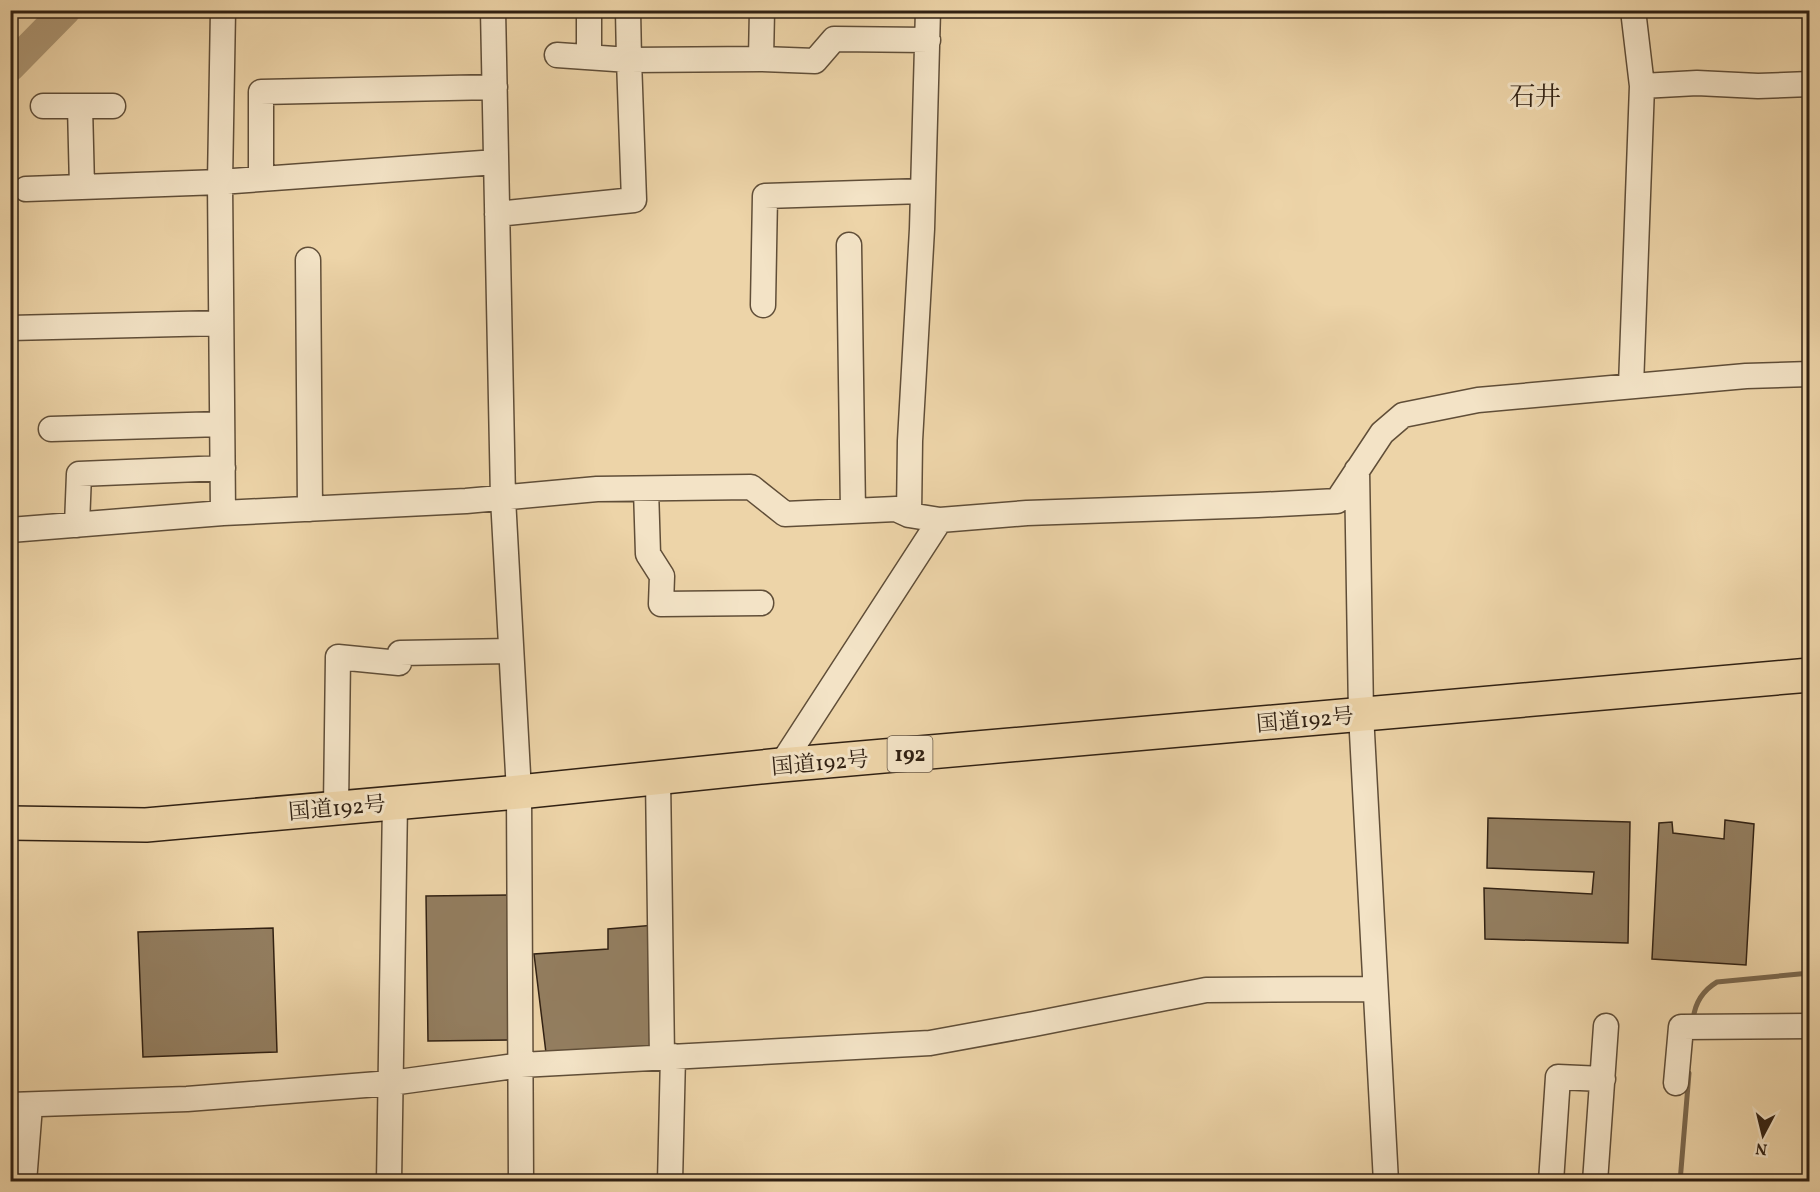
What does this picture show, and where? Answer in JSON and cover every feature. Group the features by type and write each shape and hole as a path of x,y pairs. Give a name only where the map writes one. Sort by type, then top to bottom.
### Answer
{"highway":[{"name":"国道192号","path":"10,824 146,825 519,792 781,765 1809,675"}],"street":[{"path":"223,10 220,182 223,513"},
{"path":"494,10 503,498 519,792 521,1182"},
{"path":"589,10 589,57"},
{"path":"497,214 634,200 628,10"},
{"path":"761,59 762,10"},
{"path":"909,515 910,441 923,191 928,10"},
{"path":"1631,386 1642,86 1633,10"},
{"path":"557,55 629,60 815,61 834,39 928,40"},
{"path":"1642,86 1697,83 1758,86 1809,84"},
{"path":"261,178 261,92 495,87"},
{"path":"43,106 113,106"},
{"path":"80,106 82,187"},
{"path":"26,189 220,182 496,162"},
{"path":"764,305 765,196 923,191"},
{"path":"849,245 853,511"},
{"path":"308,260 310,509"},
{"path":"10,328 221,323"},
{"path":"10,530 223,513 503,498 597,489 751,487 784,514 896,509 909,515 940,520 1027,513 1337,501 1382,433 1403,415 1478,400 1746,376 1809,375"},
{"path":"51,429 222,424"},
{"path":"77,525 79,474 223,468"},
{"path":"1357,470 1361,714 1386,1182"},
{"path":"646,489 648,554 662,576 661,604 761,603"},
{"path":"781,765 940,520"},
{"path":"336,807 338,657 399,663 400,653 511,651"},
{"path":"658,778 668,1056 669,1182"},
{"path":"389,1182 395,802"},
{"path":"24,1182 20,1105 187,1099 392,1083 521,1065 930,1043 1206,990 1374,988"},
{"path":"1595,1182 1606,1026"},
{"path":"1676,1083 1681,1027 1809,1026"},
{"path":"1551,1182 1558,1077 1603,1079"}],"building":[{"path":"1488,818 1630,822 1628,943 1485,939 1484,888 1592,894 1594,872 1487,868"},
{"path":"1725,820 1754,824 1746,965 1652,959 1659,823 1672,822 1673,833 1724,839"},
{"path":"512,895 514,1040 428,1041 426,896"},
{"path":"655,925 655,1048 546,1053 534,954 608,949 608,929"},
{"path":"273,928 277,1052 143,1057 138,932"}],"waterway":[{"path":"10,67 66,10"},
{"path":"1693,1022 1695,1009 1700,999 1717,982 1810,973"},
{"path":"1680,1182 1689,1073"}],"district":[{"name":"石井","path":"1535,96"}]}
